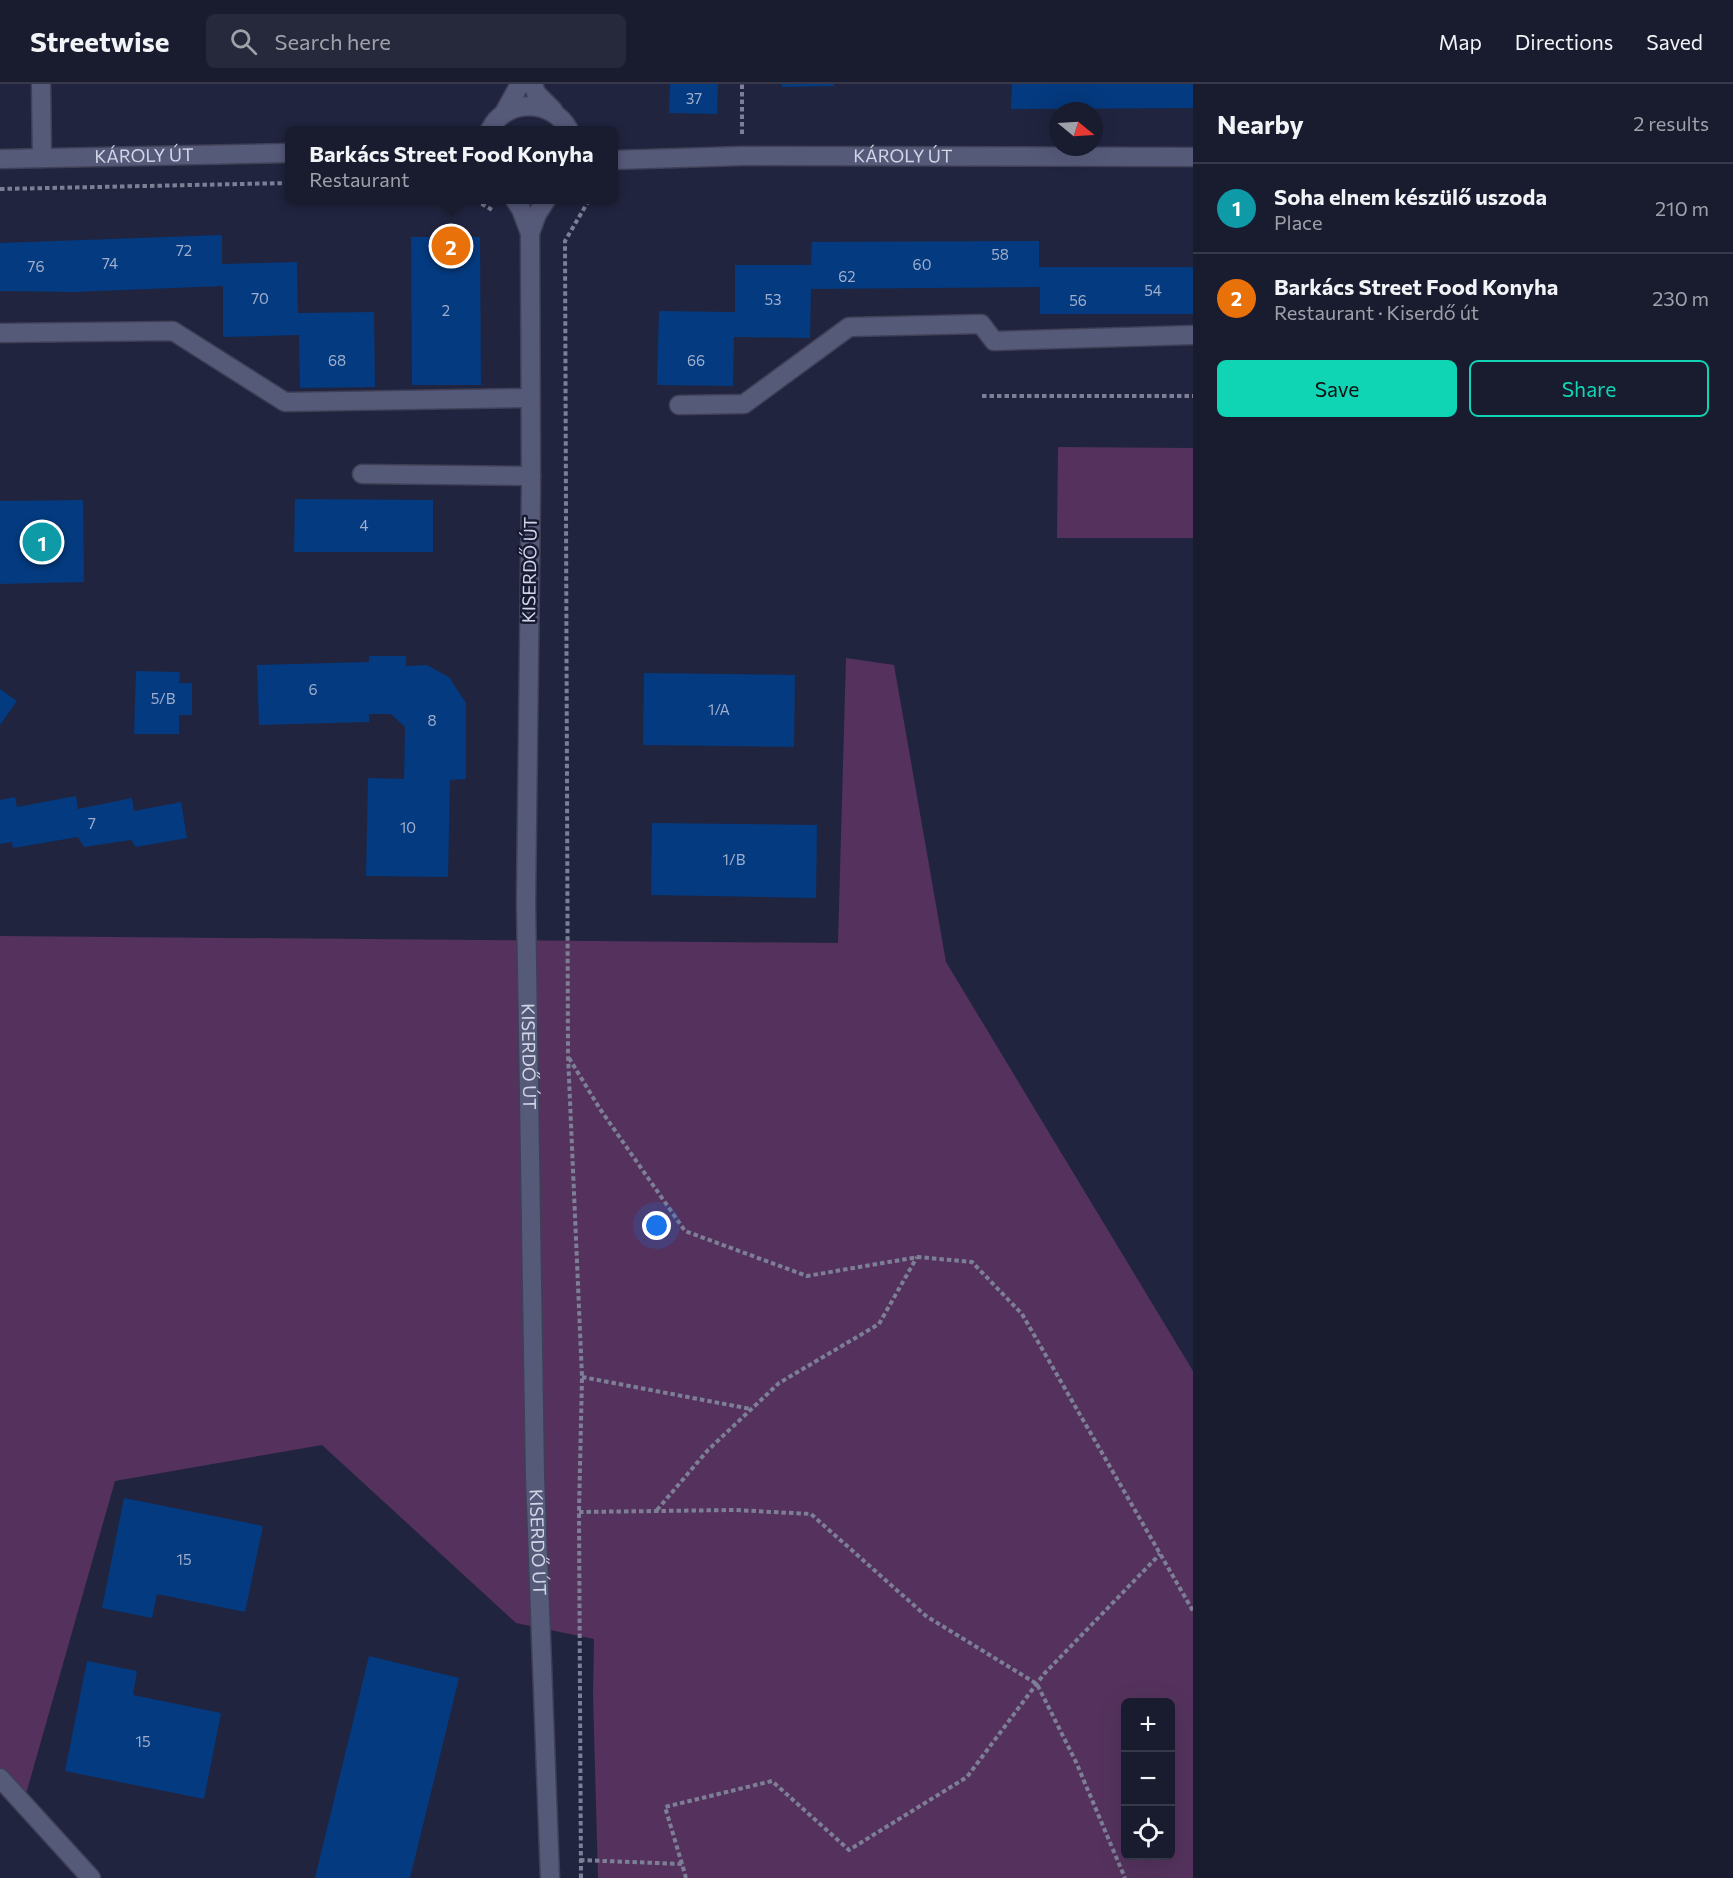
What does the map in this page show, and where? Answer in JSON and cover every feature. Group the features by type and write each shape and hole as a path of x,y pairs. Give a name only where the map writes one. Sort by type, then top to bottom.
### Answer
{"street":[{"path":"41,84 42,158"},
{"path":"493,125 520,84"},
{"path":"533,84 536,93 566,126"},
{"path":"493,125 519,107 532,106 546,109 566,126"},
{"name":"KÁROLY ÚT","path":"0,159 285,153"},
{"name":"KÁROLY ÚT","path":"618,160 742,156 1193,157"},
{"name":"KISERDŐ ÚT","path":"518,204 530,233"},
{"name":"KISERDŐ ÚT","path":"543,204 530,233 531,476 526,902 535,1477 550,1878"},
{"path":"679,405 744,404 849,327 981,324 994,341 1193,335"},
{"path":"0,333 172,331 285,402 530,398"},
{"path":"362,474 531,476"},
{"path":"0,1778 91,1878"}],"path":[{"path":"742,84 742,156"},
{"path":"0,189 285,183"},
{"path":"581,1878 579,1512 582,1377 568,1055 565,241 587,204"},
{"path":"982,396 1193,396"},
{"path":"568,1055 600,1109 685,1231 807,1276 918,1257 972,1262 1022,1314 1193,1611"},
{"path":"657,1510 708,1450 779,1383 879,1324 918,1257"},
{"path":"582,1377 752,1410"},
{"path":"579,1512 735,1510 811,1514 926,1616 1037,1684 1076,1762 1125,1878"},
{"path":"686,1878 665,1807 772,1781 849,1850 967,1777 1037,1684 1160,1554"},
{"path":"580,1860 682,1864"}],"shaded area":[{"path":"1058,447 1193,448 1193,538 1057,538"},
{"path":"846,658 894,665 946,962 1193,1371 1193,1878 598,1878 593,1694 594,1639 516,1623 322,1445 115,1481 24,1801 0,1782 0,936 838,943"}],"building":[{"path":"670,84 718,84 717,114 669,113"},
{"path":"782,84 834,84 834,86 782,87"},
{"path":"1012,84 1193,84 1193,108 1103,108 1103,102 1049,102 1049,109 1011,109"},
{"path":"222,235 222,264 297,262 298,313 374,312 375,387 300,388 299,335 223,337 223,286 73,292 0,291 0,243"},
{"path":"411,237 480,237 481,385 412,385"},
{"path":"1039,241 1039,267 1193,267 1193,314 1040,314 1040,287 811,289 810,338 734,337 733,386 657,385 659,311 735,312 735,265 811,265 812,242"},
{"path":"295,499 433,500 433,552 294,552"},
{"path":"83,500 84,582 0,584 0,501"},
{"path":"369,656 406,656 406,666 427,665 449,677 466,703 466,779 450,780 448,877 366,876 368,778 404,779 405,727 391,714 369,714 369,722 259,725 257,665 369,662"},
{"path":"136,671 180,672 179,683 192,683 192,715 179,715 179,734 134,734"},
{"path":"644,673 795,675 794,747 643,745"},
{"path":"0,689 17,701 0,725"},
{"path":"76,796 78,809 132,798 134,811 181,802 187,838 136,847 131,840 84,847 78,837 13,848 12,842 0,844 0,800 15,797 17,807"},
{"path":"652,823 817,825 816,898 651,895"},
{"path":"124,1498 263,1526 245,1612 157,1594 152,1618 102,1608"},
{"path":"369,1656 459,1678 410,1878 315,1878"},
{"path":"87,1661 137,1671 133,1695 221,1713 204,1799 65,1771"}],"place":[{"name":"Barkács Street Food Konyha","path":"451,246"},
{"name":"Soha elnem készülő uszoda","path":"42,542"}]}
